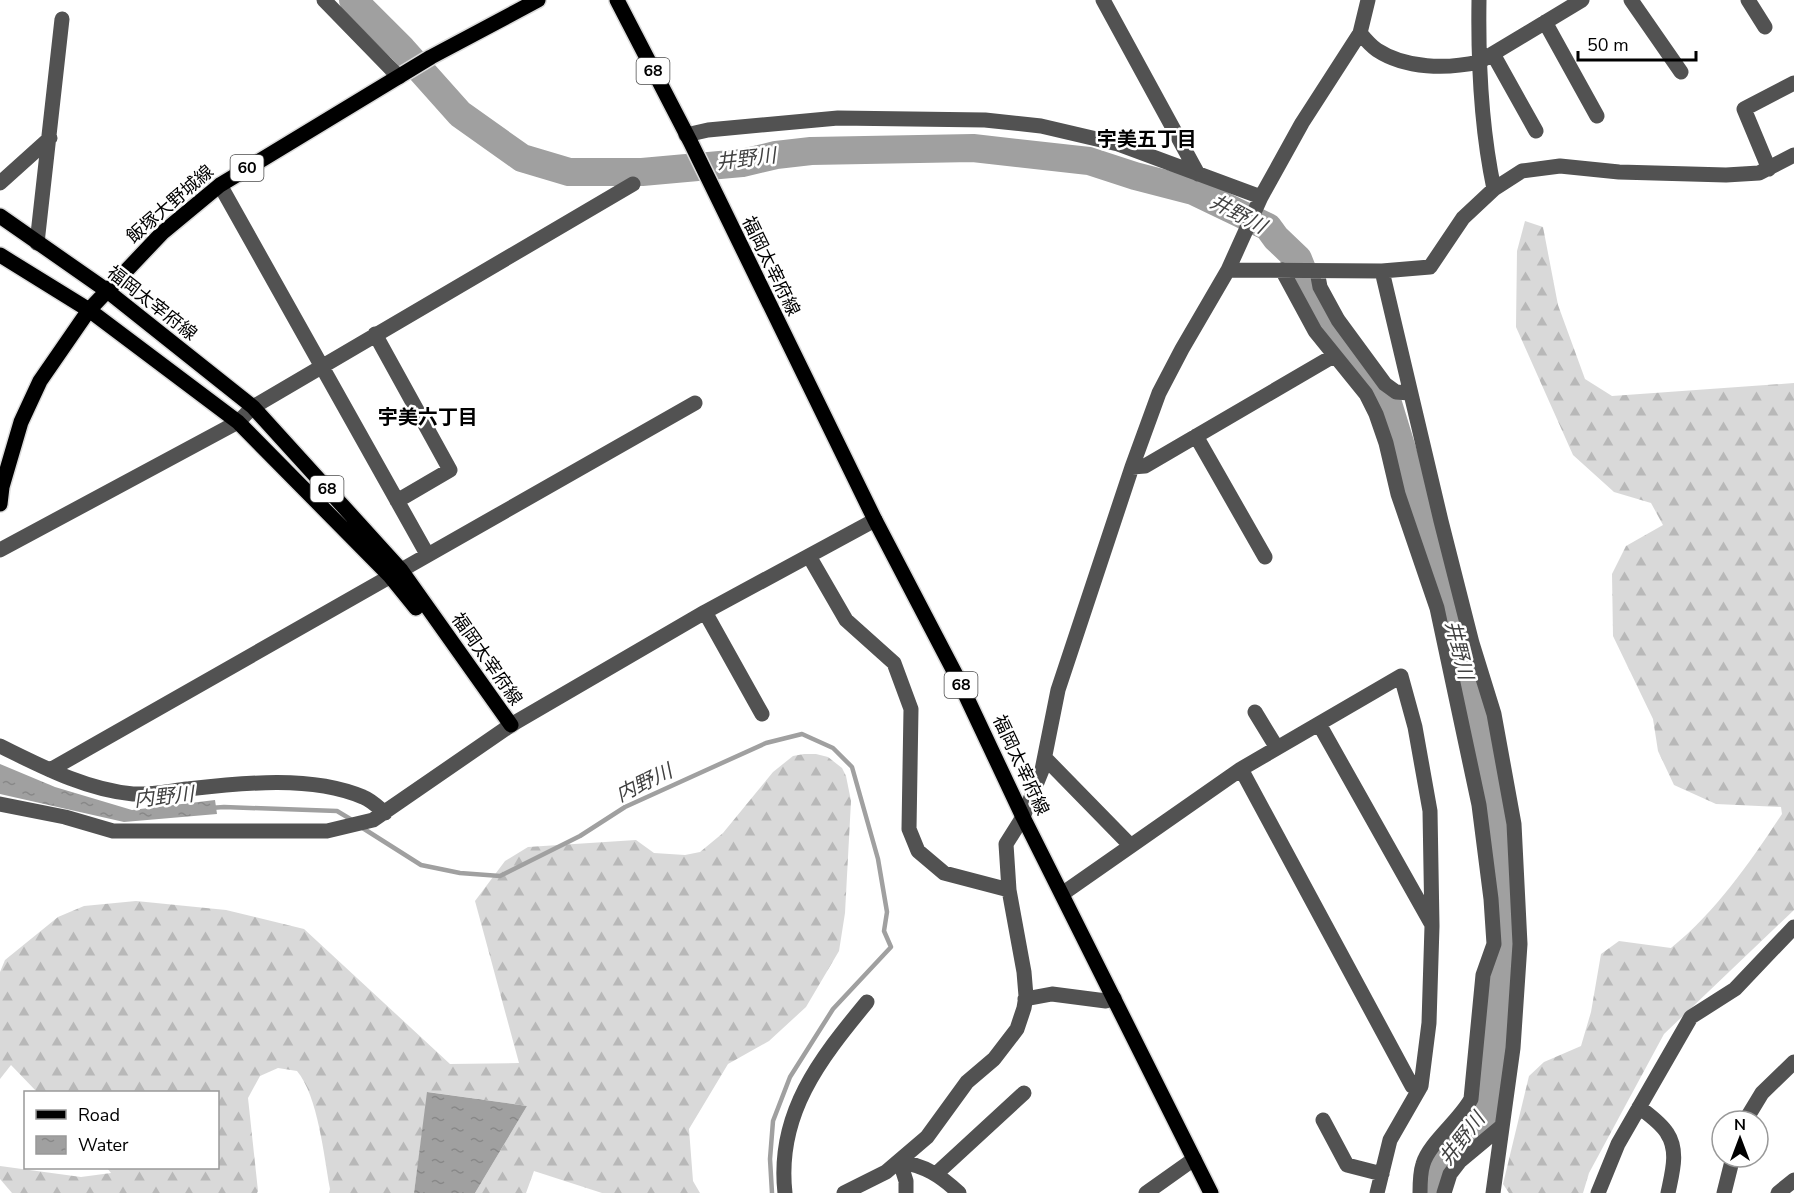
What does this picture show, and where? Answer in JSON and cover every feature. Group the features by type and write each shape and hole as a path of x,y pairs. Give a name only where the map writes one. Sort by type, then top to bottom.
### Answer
{"main road":[{"name":"飯塚大野城線","path":"0,504 2,487 21,422 40,381 89,310 162,232 220,185 431,57 538,0"},
{"name":"福岡太宰府線","path":"617,0 688,138 875,520 958,679 1023,817 1211,1193"},
{"name":"福岡太宰府線","path":"0,216 106,290 253,407 396,573 511,725"},
{"name":"福岡太宰府線","path":"0,255 89,310 238,422 396,573"}],"street":[{"path":"324,0 403,75"},
{"path":"1103,0 1198,174"},
{"path":"844,1193 886,1172 927,1137 967,1082 994,1059 1017,1029 1025,999 1024,972 1009,890 1005,844 1023,817 1042,770 1058,690 1132,467 1160,393 1228,270 1240,239 1261,197 1302,123 1360,33 1368,0"},
{"path":"1479,0 1479,62 1489,163 1494,189"},
{"path":"1360,33 1376,50 1408,63 1461,66 1479,62 1582,0"},
{"path":"1631,0 1681,72"},
{"path":"1748,0 1765,27"},
{"path":"37,243 62,18"},
{"path":"1545,22 1597,116"},
{"path":"1493,54 1536,131"},
{"path":"1768,169 1744,109 1794,83"},
{"path":"688,138 708,130 838,118 985,120 1041,126 1118,144 1261,197"},
{"path":"0,183 50,138"},
{"path":"1228,270 1382,271 1430,267 1463,218 1494,189 1522,171 1560,166 1619,172 1726,176 1759,173 1794,155"},
{"path":"0,550 238,422 253,407 321,366 633,184"},
{"path":"220,185 427,554"},
{"path":"1282,270 1315,331 1366,394 1386,443 1398,494 1437,608 1479,806 1491,899 1494,944 1483,975 1471,1099 1423,1163 1420,1193"},
{"path":"1317,271 1320,287 1338,320 1385,384 1396,392 1410,393"},
{"path":"1382,271 1472,643 1494,714 1514,824 1520,944 1513,1048 1493,1193"},
{"path":"375,334 450,470 397,501"},
{"path":"1132,467 1145,466 1330,358"},
{"path":"50,770 695,403"},
{"path":"1196,436 1265,557"},
{"path":"0,804 113,831 327,831 379,816 511,725 705,612 875,520"},
{"path":"809,556 846,620 894,663 911,709 909,829 918,851 944,873 1009,890"},
{"path":"705,612 762,714"},
{"path":"1062,894 1240,769 1401,676 1415,728 1430,812 1432,926 1429,1023 1420,1086 1390,1140 1377,1193"},
{"path":"1255,712 1277,748"},
{"path":"1319,724 1432,926"},
{"path":"0,746 50,770 106,789 135,794 224,785 289,783 328,786 365,797 379,816"},
{"path":"1045,758 1131,846"},
{"path":"1240,769 1412,1086 1420,1086"},
{"path":"1598,1193 1618,1144 1691,1017 1735,989 1794,927"},
{"path":"1025,999 1052,994 1106,1001 1114,998"},
{"path":"785,1193 783,1170 785,1144 802,1095 814,1071 834,1042 867,1002"},
{"path":"1753,1109 1762,1094 1794,1062"},
{"path":"936,1174 1024,1093"},
{"path":"1639,1107 1667,1132 1674,1150 1668,1193"},
{"path":"1323,1120 1347,1165 1382,1174"},
{"path":"1444,1193 1450,1174 1460,1161 1502,1126"},
{"path":"1146,1193 1194,1159"},
{"path":"900,1162 914,1164 936,1174 959,1193"},
{"path":"900,1162 906,1181 906,1193"},
{"path":"1724,1193 1730,1169"},
{"path":"1778,1193 1794,1180"}],"green space":[{"path":"1525,221 1543,227 1558,305 1585,379 1612,396 1794,383 1794,910 1664,1034 1589,1173 1583,1193 1509,1193 1503,1184 1529,1076 1544,1062 1581,1046 1591,1012 1601,954 1619,941 1671,948 1688,934 1718,902 1745,868 1782,814 1781,807 1716,804 1674,785 1658,751 1653,719 1613,636 1612,574 1626,546 1663,525 1651,503 1614,492 1573,455 1516,327 1517,251"},
{"path":"816,754 828,757 842,768 846,776 851,801 845,913 839,951 806,1007 769,1041 728,1064 689,1129 693,1181 700,1193 602,1193 534,1171 526,1193 475,1193 527,1106 428,1092 414,1193 329,1193 322,1144 310,1095 297,1071 278,1068 260,1076 248,1098 257,1193 12,1193 0,1179 0,1166 81,1177 111,1173 108,1169 219,1169 219,1091 36,1091 11,1065 0,1079 0,972 5,960 58,917 84,906 136,901 226,910 304,929 450,1064 519,1063 475,901 505,861 528,847 636,840 654,853 685,855 700,852 723,833 773,772 793,756"}],"water":[{"path":"0,764 55,787 132,810 215,800 217,814 124,822 0,794"},
{"path":"427,1092 527,1106 475,1193 414,1193"}],"waterway":[{"name":"井野川","path":"353,0 402,49 460,114 522,158 569,172 642,172 742,163 776,155 811,151 973,148 1089,161 1193,191 1268,227 1298,259 1312,294 1343,346 1387,400 1437,578 1449,610 1500,818 1504,942 1489,1103 1472,1134 1451,1154 1440,1169 1434,1193"},
{"name":"内野川","path":"361,827 421,865 460,873 500,876 580,836 625,807 766,743 802,734 833,748 852,767 878,859 887,912 884,931 891,947 833,1009 790,1077 773,1121 770,1159 772,1193"},
{"name":"内野川","path":"210,808 337,811 352,820"}],"district":[{"name":"宇美五丁目","path":"1147,139"},
{"name":"宇美六丁目","path":"428,417"}]}
